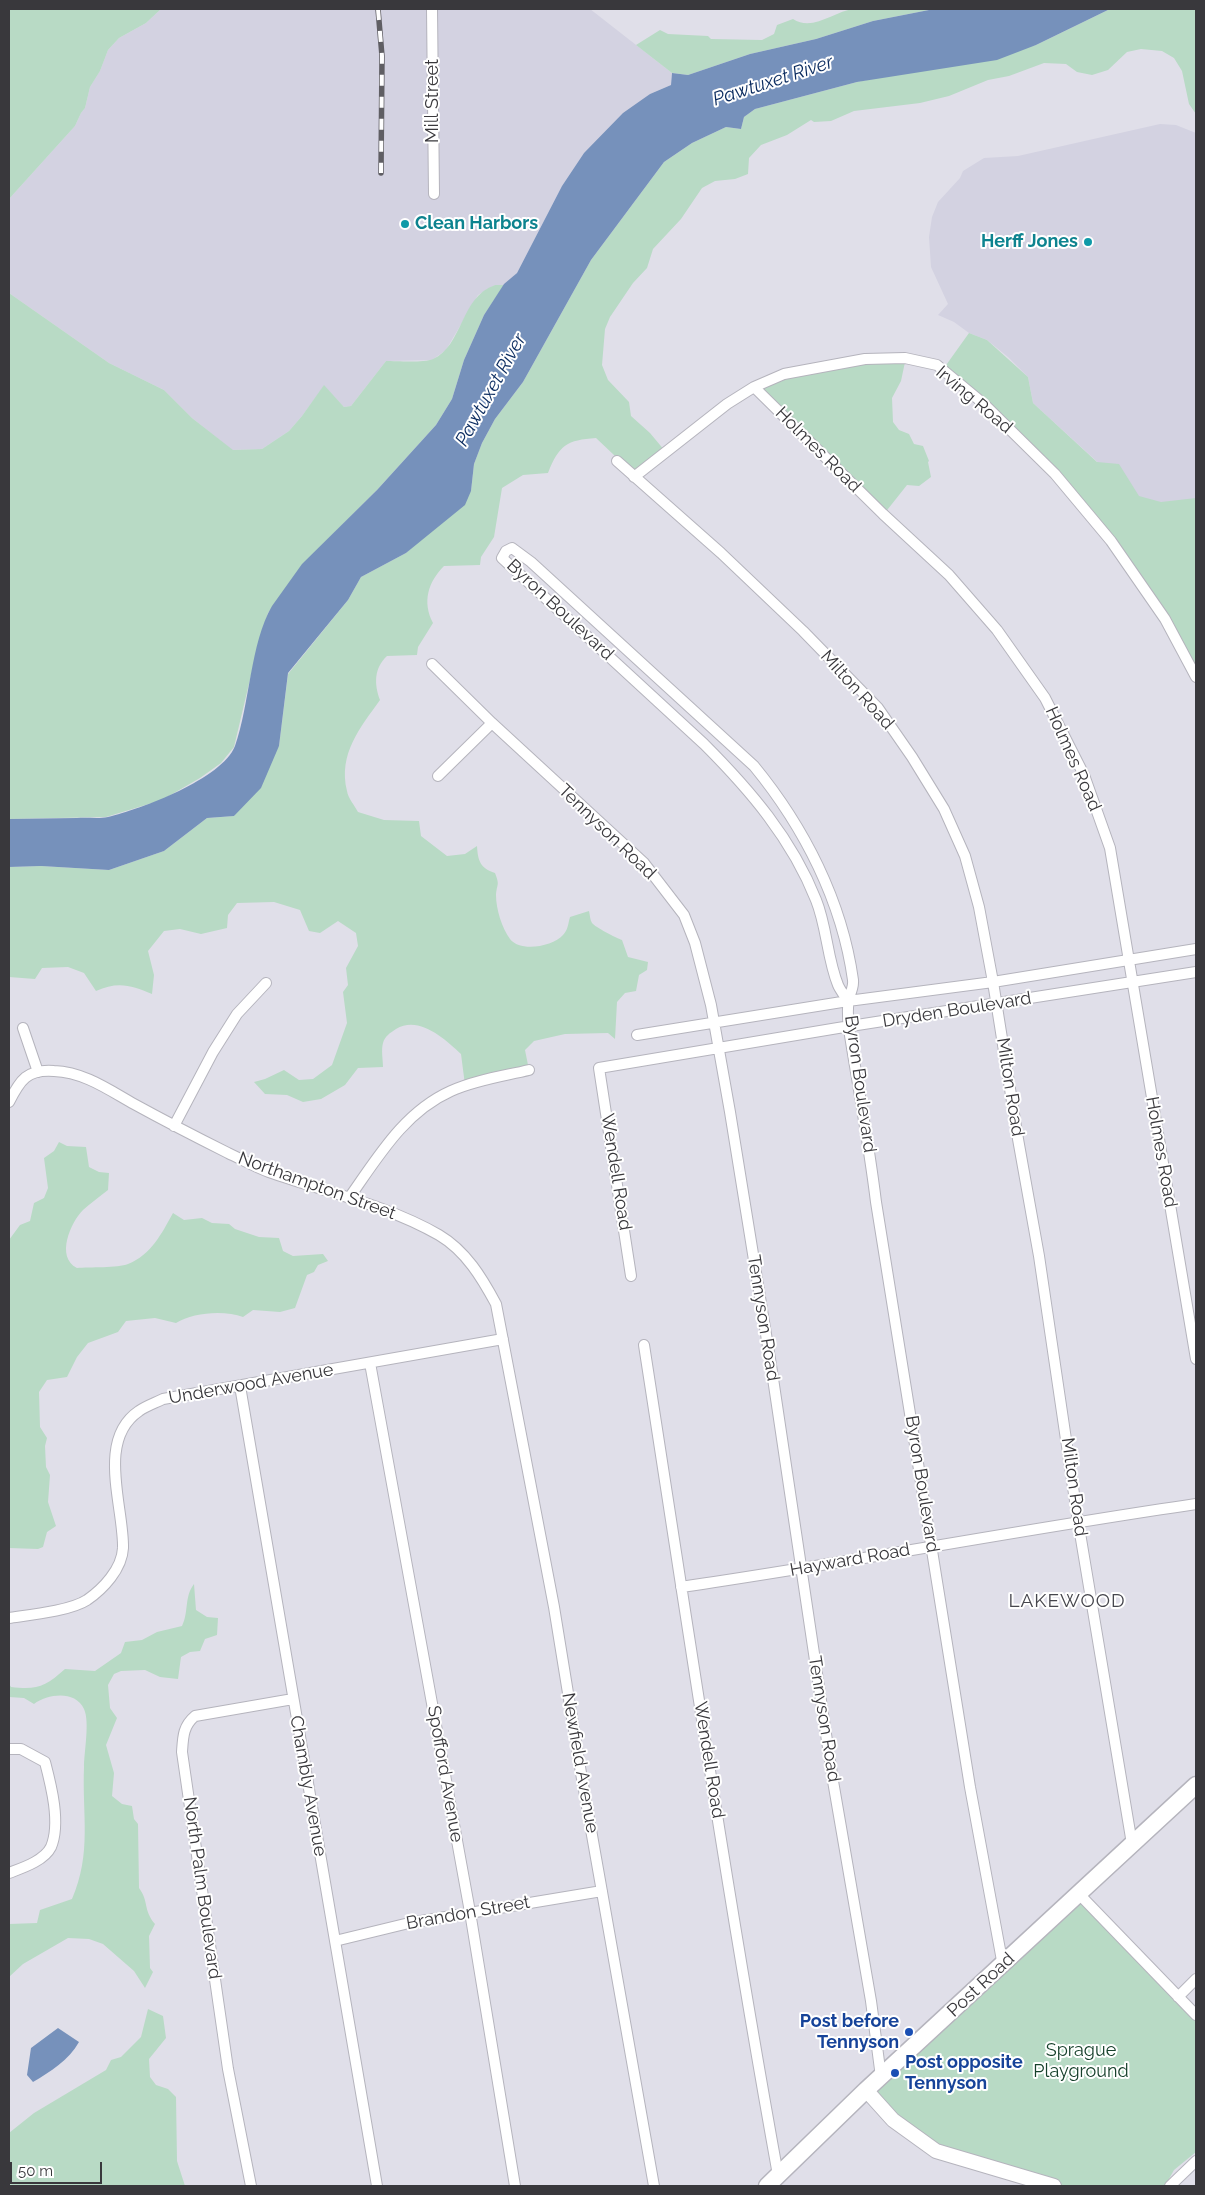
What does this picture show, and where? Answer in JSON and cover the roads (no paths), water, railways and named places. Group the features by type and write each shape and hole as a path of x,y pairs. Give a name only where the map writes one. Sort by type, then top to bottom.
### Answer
{"main road":[{"name":"Post Road","path":"772,2183 866,2090 1003,1966 1196,1785"}],"street":[{"name":"Mill Street","path":"432,9 434,194"},
{"name":"Irving Road","path":"634,477 727,404 754,387 784,374 865,359 905,358 937,365 984,404 1055,474 1111,540 1165,619 1196,677"},
{"name":"Holmes Road","path":"754,387 883,514 949,575 997,630 1045,698 1084,775 1110,848 1196,1359"},
{"name":"Milton Road","path":"617,461 728,560 803,631 878,708 912,757 944,809 965,856 979,907 997,1004 1054,1350 1078,1521 1132,1844"},
{"name":"Byron Boulevard","path":"848,1001 838,986 817,902 796,855 767,815 736,776 675,717 502,558 506,551 512,548 531,562 754,766 783,805 822,871 844,936 853,983 848,1001 849,1027 868,1132 876,1202 972,1796 1003,1966"},
{"name":"Tennyson Road","path":"432,664 492,723 644,863 684,914 696,943 714,1023 771,1365 800,1570 882,2077"},
{"path":"675,717 687,705"},
{"path":"438,776 492,723"},
{"path":"767,815 783,805"},
{"name":"Dryden Boulevard","path":"637,1035 848,1001 993,982 1196,949"},
{"name":"Dryden Boulevard","path":"599,1068 849,1027 1132,984 1196,972"},
{"path":"174,1126 213,1052 237,1014 266,983"},
{"path":"9,1102 21,1080 38,1072 23,1028"},
{"name":"Wendell Road","path":"599,1068 631,1276"},
{"path":"349,1198 385,1146 404,1124 429,1102 453,1090 529,1070"},
{"name":"Northampton Street","path":"38,1072 71,1073 91,1080 174,1126 267,1172 349,1198 415,1223 441,1236 476,1268 496,1304 504,1339"},
{"name":"Underwood Avenue","path":"9,1618 46,1613 86,1601 102,1587 117,1568 123,1550 115,1479 118,1439 125,1424 138,1411 163,1399 504,1339"},
{"name":"Newfield Avenue","path":"504,1339 554,1607 654,2186"},
{"name":"Wendell Road","path":"644,1345 753,2038 772,2183"},
{"name":"Spofford Avenue","path":"370,1362 470,1912 515,2186"},
{"name":"Chambly Avenue","path":"240,1386 377,2186"},
{"name":"Hayward Road","path":"681,1587 800,1570 1078,1521 1196,1504"},
{"name":"North Palm Boulevard","path":"250,2186 228,2069 209,1948 182,1752 183,1734 187,1722 195,1716 293,1699"},
{"path":"9,1749 21,1749 44,1762 53,1792 55,1829 51,1848 32,1865 9,1872"},
{"name":"Brandon Street","path":"335,1941 408,1922 602,1891"},
{"path":"1079,1894 1196,2015"},
{"path":"1178,1997 1196,1979"},
{"path":"866,2090 893,2120 936,2151 1054,2186"},
{"path":"1170,2186 1196,2162"}],"water":[{"name":"Pawtuxet River","path":"934,9 1110,9 1036,45 997,60 857,82 755,109 744,117 741,129 726,127 692,143 664,162 591,260 523,382 495,419 482,443 474,464 471,491 465,505 406,553 361,577 348,600 288,673 279,746 261,788 234,816 207,818 164,851 109,870 41,866 9,867 9,819 108,817 140,807 179,791 214,770 227,758 235,746 259,638 272,606 302,564 377,490 436,425 452,399 464,360 484,315 504,284 517,273 562,186 584,153 623,113 650,94 671,85 672,73 688,75 750,54 816,39 873,21"},
{"path":"58,2028 79,2042 65,2060 33,2082 27,2075 31,2048"}],"railway":[{"path":"378,9 382,56 381,173"}],"place":[{"name":"Clean Harbors","path":"405,224"},
{"name":"Herff Jones","path":"1088,242"},
{"name":"Post before Tennyson","path":"909,2032"},
{"name":"Post opposite Tennyson","path":"895,2073"}],"district":[{"name":"LAKEWOOD","path":"1067,1601"}],"park label":[{"name":"Sprague Playground","path":"1081,2061"}]}
